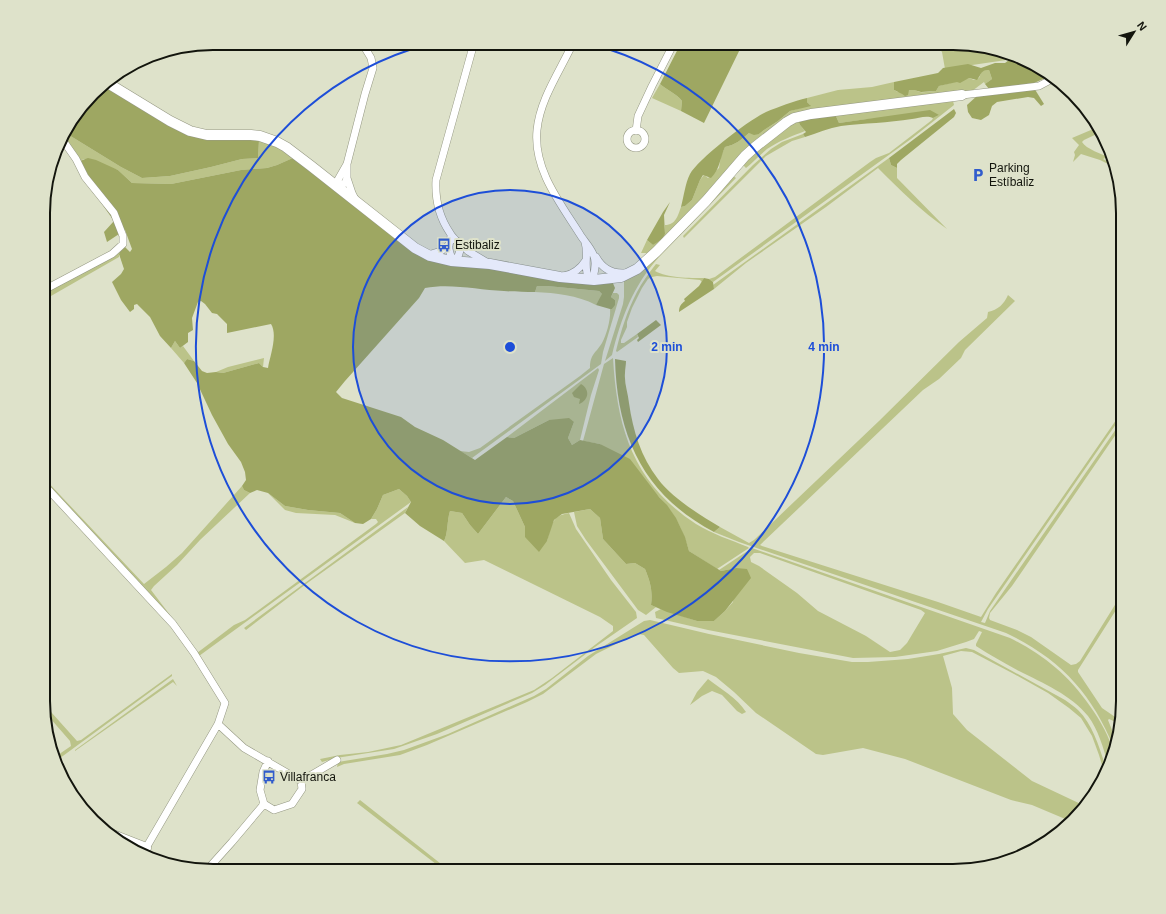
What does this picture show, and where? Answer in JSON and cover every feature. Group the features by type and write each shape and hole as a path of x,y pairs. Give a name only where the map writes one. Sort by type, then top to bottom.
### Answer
{"street":[{"path":"335,185 346,164 373,68 371,58 366,50"},
{"path":"472,50 436,180 436,189 442,220 451,235 468,251 490,264"},
{"path":"570,50 542,107 537,131 538,154 545,175 560,203 600,264 606,269 620,274 631,272"},
{"path":"636,131 638,116 670,50"},
{"path":"112,86 170,122 190,131 207,135 260,136 277,142 286,147 415,248 427,255 453,261 490,264 559,277 589,280 621,277 645,262 700,207 745,156 775,130 794,118 811,114 1039,86 1048,81"},
{"path":"50,287 112,254 123,244 123,236 114,213 85,177 76,159 65,144"},
{"path":"346,164 347,178 352,193 358,203"},
{"path":"322,175 342,172"},
{"path":"335,185 339,186 345,183 347,178"},
{"path":"451,235 449,250 453,261"},
{"path":"453,261 459,254 460,249 458,242"},
{"path":"585,242 588,250 586,274 589,280"},
{"path":"427,255 441,251 449,245"},
{"path":"589,280 593,278 596,267 594,254"},
{"path":"559,277 569,275 582,266 586,260"},
{"path":"50,491 173,624 225,703 218,724 146,850"},
{"path":"218,724 244,748 302,781"},
{"path":"302,781 337,760"},
{"path":"268,761 263,772 260,790 264,804 274,810 292,804 302,789 302,781"},
{"path":"212,864 264,804"}],"green space":[{"path":"677,50 740,50 704,123 681,111 682,101 660,84"},
{"path":"940,50 974,51 1008,60 945,69"},
{"path":"1009,60 1016,62 1045,78 1034,83 989,89 985,84 992,79 989,70 984,70 977,80 969,78 960,83 957,82 939,86 936,91 921,92 909,90 908,95 905,96 894,90 894,82 938,73 943,68 968,64 981,68 995,63 1005,63"},
{"path":"989,70 992,79 985,84 984,82 972,91 807,111 718,182 650,253 641,253 647,240 653,245 665,234 665,225 672,223 678,216 681,207 685,206 692,200 700,180 704,175 708,178 719,168 721,156 725,147 738,142 749,133 759,134 790,111 810,105 807,102 807,98 838,90 872,87 894,82 894,90 898,92 911,90 922,92 936,91 939,86 969,78 974,80 979,78 982,71"},
{"path":"660,84 682,101 681,111 652,98"},
{"path":"109,87 177,129 259,140 258,158 242,159 170,176 142,178 70,136 77,122 90,105"},
{"path":"1034,88 1044,104 1041,106 1034,98 1028,97 997,102 992,106 989,115 981,120 972,118 968,112 967,105 978,95"},
{"path":"807,98 807,102 811,106 790,111 759,134 754,135 749,133 738,142 725,147 714,175 711,178 703,175 692,200 685,206 681,207 690,174 695,167 713,150 758,116 781,106"},
{"path":"953,101 954,105 911,139 713,282 709,279 715,277 870,162 889,153 933,118 939,115 868,119 839,123 835,114"},
{"path":"954,109 956,113 954,117 901,160 897,164 897,168 891,165 889,158"},
{"path":"930,110 939,115 933,118 925,117 841,126 805,137 803,134 806,132 798,120 835,114 839,123"},
{"path":"798,120 805,131 767,149 746,168 742,164 762,144"},
{"path":"1093,129 1096,134 1082,142 1087,147 1106,156 1107,159 1103,159 1107,161 1108,164 1081,154 1073,162 1075,155 1074,152 1079,145 1072,138"},
{"path":"803,134 805,137 792,141 766,156 684,238 683,236 753,165 771,149 782,142"},
{"path":"70,136 142,178 170,176 242,159 258,158 259,140 268,142 295,157 267,168 241,170 171,184 132,183 118,170 84,159 80,161 66,143"},
{"path":"295,157 421,255 612,281 615,288 611,297 615,300 615,305 612,309 596,305 602,294 599,291 547,286 537,286 535,292 455,286 425,288 419,298 336,392 342,398 401,417 415,427 443,440 475,460 507,437 514,438 549,420 569,418 574,422 568,438 572,445 580,440 600,444 630,459 676,518 685,537 689,551 721,571 736,568 747,569 751,578 725,611 714,621 697,621 667,612 651,605 651,586 645,569 635,563 626,564 603,539 600,518 590,509 562,514 554,520 547,541 539,552 525,537 525,527 513,501 506,497 478,534 462,513 450,511 444,541 420,526 405,513 411,502 399,489 383,495 371,519 363,524 355,523 340,513 285,506 268,493 257,490 250,493 244,490 242,486 246,480 241,462 228,444 197,383 184,363 187,359 194,361 202,371 207,373 223,373 259,363 263,367 268,368 274,340 271,324 227,333 227,324 217,314 212,313 201,301 198,302 192,318 193,330 188,333 188,342 180,348 175,341 171,348 160,336 150,317 137,304 134,305 134,309 130,312 121,300 112,282 124,269 119,254 121,250 125,247 130,252 132,249 125,230 107,242 104,232 114,221 97,197 100,191 92,182 80,161 88,158 96,160 118,170 132,183 171,184 241,170 267,168"},
{"path":"889,158 891,165 897,168 897,178 947,229 920,208 878,168 826,207 746,263 714,289 713,285"},
{"path":"732,175 736,178 659,257 642,279 624,315 612,355 605,361 623,304 624,280"},
{"path":"670,202 664,215 665,234 662,239 653,245 647,240"},
{"path":"121,250 119,257 50,297 50,291"},
{"path":"656,264 660,265 655,271 666,275 704,278 702,282 700,280 657,276 648,279 632,308 621,343 624,343 637,334 638,337 617,352 620,336 630,306 641,285"},
{"path":"704,278 713,282 714,289 679,312 680,305 685,301 684,299 699,286"},
{"path":"537,286 599,291 603,295 596,305 566,295 535,292"},
{"path":"613,293 617,293 619,298 603,352 601,364 472,458 460,451 469,452 480,448 590,368 592,357 602,343 607,331 610,309 612,309 615,300 611,297"},
{"path":"1008,295 1015,301 965,350 961,358 939,379 923,390 760,545 981,617 1116,420 1116,424 988,609 981,622 985,623 990,611 1116,429 1116,434 1012,586 990,613 989,618 990,620 1031,637 1071,665 1080,661 1116,603 1116,610 1078,670 1102,708 1115,717 1115,722 1109,719 1108,720 1113,733 1111,741 1095,710 1072,679 1042,654 1006,633 739,542 714,532 720,527 749,543 754,540 879,421 959,342 987,318 988,312 995,310 1005,301"},
{"path":"656,320 661,325 638,342 637,340 639,338 637,334"},
{"path":"175,341 180,348 183,346 194,361 187,359 184,363 171,348"},
{"path":"264,358 263,367 259,363 223,373 216,372 228,367"},
{"path":"613,358 615,384 624,430 632,452 643,472 657,491 675,508 696,524 715,534 749,548 717,569 689,551 677,522 659,497 600,444 583,441 604,364"},
{"path":"615,359 626,361 625,380 635,434 642,453 652,471 671,493 687,506 720,527 714,532 690,517 669,500 652,482 639,461 621,414"},
{"path":"598,368 599,370 580,440 572,445 568,438 574,422 549,420 514,438 507,437"},
{"path":"581,384 586,389 587,395 585,400 579,404 580,399 574,397 572,393"},
{"path":"50,484 144,584 182,553 242,486 244,490 250,493 200,540 151,590 170,615 168,617 50,489"},
{"path":"399,489 411,502 199,656 197,653 234,625 245,620 376,524 378,522 376,519 371,519 383,495"},
{"path":"268,493 285,506 340,513 355,523 335,515 296,513 285,510"},
{"path":"506,497 513,501 525,527 526,537 547,541 551,526 555,519 563,514 569,513 576,529 611,580 636,612 637,618 532,693 437,734 394,749 336,758 322,762 320,759 368,752 401,745 534,690 613,631 613,626 600,617 484,560 465,563 444,541 450,511 462,513 478,534"},
{"path":"408,507 405,513 306,584 246,630 244,628"},
{"path":"590,509 600,518 603,539 626,564 635,563 645,569 651,586 651,605 656,607 646,615 638,610 577,526 574,512"},
{"path":"752,548 1010,638 1022,644 1051,664 1073,684 1082,695 1105,729 1110,741 1106,758 1095,728 1088,716 1081,709 1056,690 1008,665 976,646 982,632 979,631 974,639 937,651 895,657 853,658 708,630 656,618 655,612 661,609 697,621 714,621 733,602 736,568 721,571 719,570","holes":["754,553 760,553 921,610 925,613 907,643 900,650 890,652 866,636 818,611 797,593 751,562 750,557"]},
{"path":"650,620 799,653 852,662 908,659 966,648 974,650 1065,700 1084,716 1099,747 1104,764 1103,767 1092,736 1081,718 1048,693 972,652 961,651 943,656 952,688 953,714 967,730 1032,781 1080,803 1065,819 1032,805 1011,800 905,759 863,748 823,755 816,754 756,713 716,677 703,671 679,673 644,635 638,634 596,654 543,694 527,702 400,755 344,764 337,767 338,762 404,750 448,734 534,696 546,689 588,656 644,621"},
{"path":"172,674 172,676 60,758 59,754 71,746 70,741 51,719 50,711 77,741 81,740"},
{"path":"173,679 177,686 173,682 75,751 75,750"},
{"path":"708,679 733,698 746,712 742,714 737,711 722,695 712,691 690,705 697,692"},
{"path":"360,800 441,864 436,864 357,803"}],"place":[{"name":"Parking Estíbaliz","path":"978,175"},
{"name":"Estibaliz","path":"444,245"},
{"name":"Villafranca","path":"269,777"}]}
